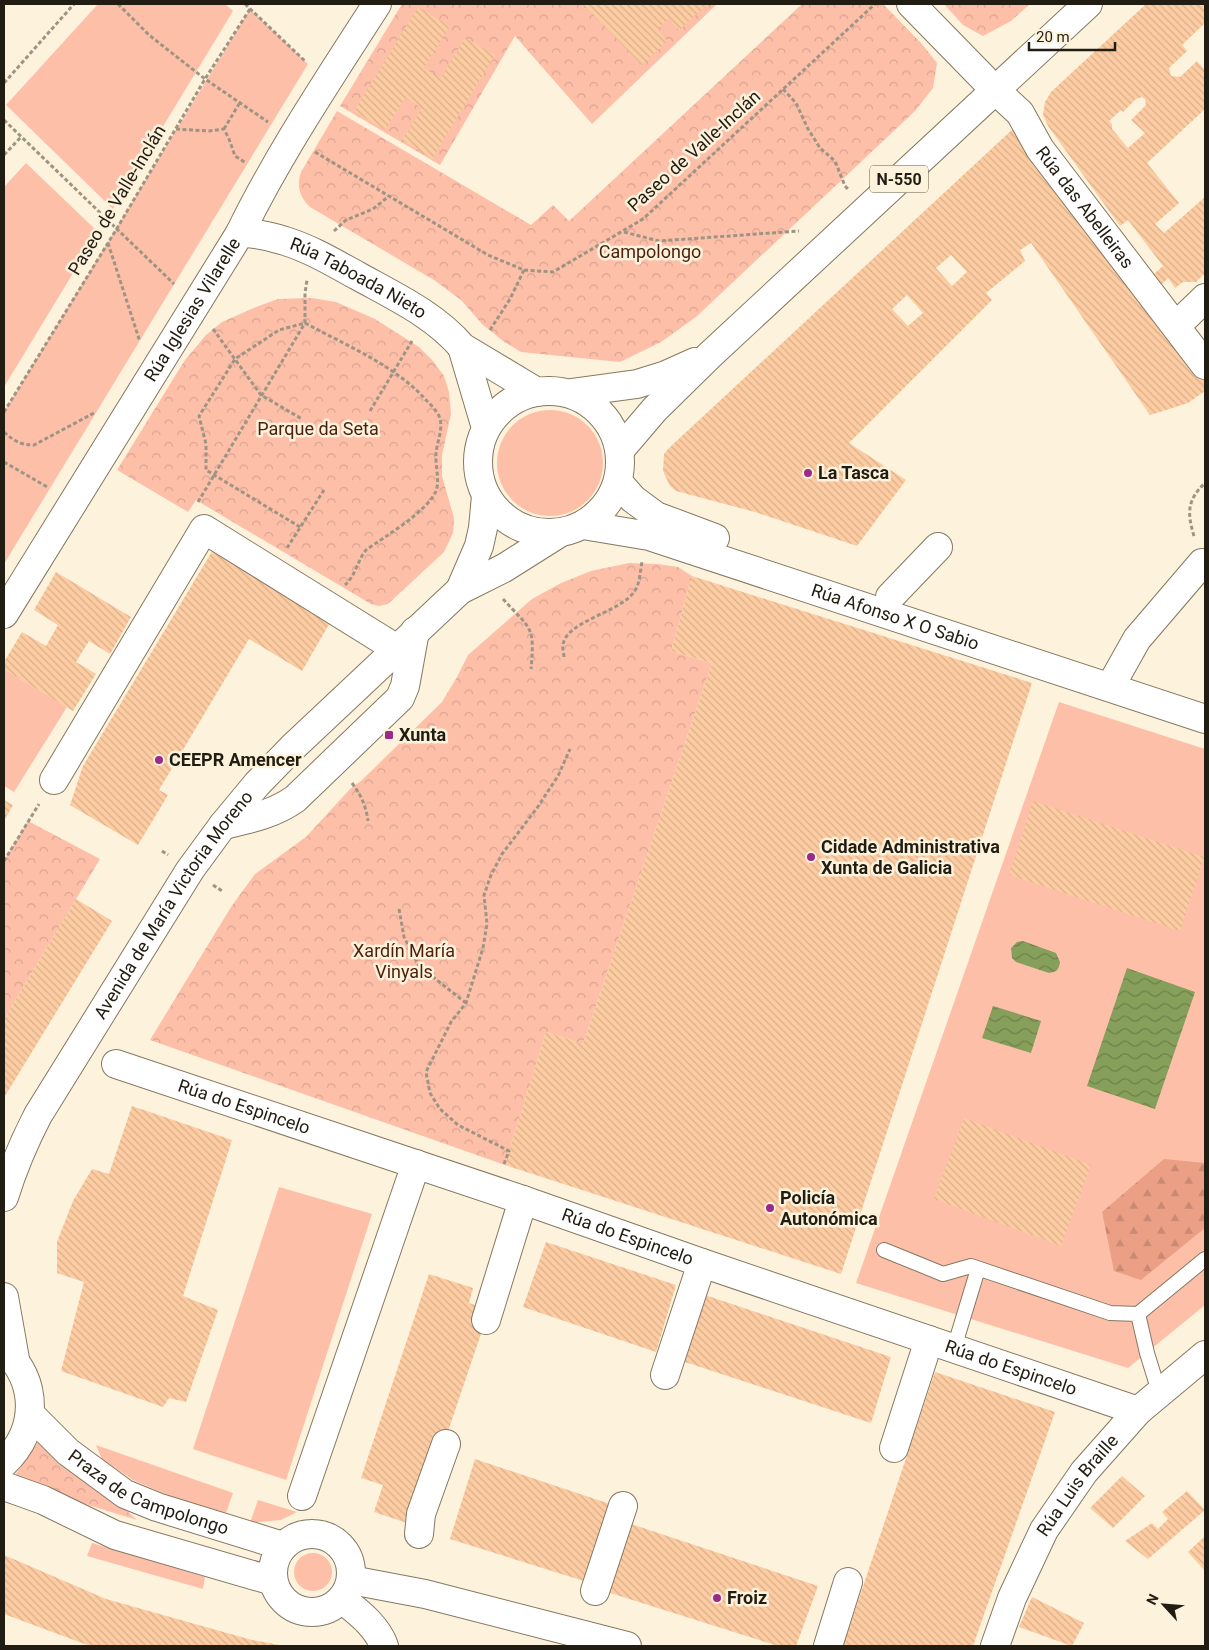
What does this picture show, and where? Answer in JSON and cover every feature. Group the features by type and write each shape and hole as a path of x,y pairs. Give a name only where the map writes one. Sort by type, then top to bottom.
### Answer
{"main road":[{"name":"Rúa Iglesias Vilarelle","path":"4,614 240,233 261,190 292,138 377,4"},
{"name":"Rúa das Abelleiras","path":"911,4 1020,113 1040,149 1205,365"},
{"name":"N-550","path":"620,450 656,409 710,355 994,89 1088,4"},
{"name":"Rúa Taboada Nieto","path":"240,233 256,234 286,241 320,255 414,308 448,332 474,342 512,375 537,392"},
{"path":"1176,326 1205,298"},
{"name":"Rúa Taboada Nieto","path":"474,342 486,428"},
{"name":"N-550","path":"571,393 637,384 666,375 710,355"},
{"path":"552,390 571,393 592,404 609,422 620,450 618,482 610,500 598,515 583,525 558,534 536,533 516,525 500,514 486,496 479,472 480,448 486,428 500,411 516,399 537,392 552,390"},
{"name":"Rúa Afonso X O Sabio","path":"618,482 633,499 656,516 696,532 890,597 1114,679 1205,719"},
{"name":"Avenida de María Victoria Moreno","path":"460,590 479,546 486,496"},
{"name":"Rúa Afonso X O Sabio","path":"583,525 649,536 1114,679 1205,701"},
{"path":"54,780 204,529 406,640 405,686 400,698 295,799 281,809 264,816 223,825"},
{"name":"Avenida de María Victoria Moreno","path":"4,1197 12,1170 38,1115 190,870 223,825 257,784 292,747 460,590 504,568 558,534"},
{"path":"890,597 938,547"},
{"path":"1114,679 1137,639 1202,563"},
{"name":"Rúa do Espincelo","path":"116,1064 494,1190 702,1263 1138,1411"},
{"path":"302,1496 416,1164"},
{"path":"486,1320 523,1200"},
{"path":"665,1375 702,1263"},
{"path":"4,1297 9,1354 24,1376 30,1394 30,1414 25,1434 14,1453 4,1463"},
{"path":"894,1448 929,1340"},
{"name":"Rúa Luis Braille","path":"995,1646 1012,1598 1044,1530 1084,1472 1138,1411 1205,1355"},
{"name":"Praza de Campolongo","path":"30,1414 68,1452 125,1494 157,1507 283,1546"},
{"path":"419,1534 421,1514 446,1444"},
{"path":"4,1486 43,1500 115,1536 273,1581"},
{"path":"595,1591 623,1506"},
{"path":"306,1534 319,1534 331,1538 341,1546 348,1556 352,1569 346,1589 334,1606 322,1612 309,1613 297,1610 286,1603 278,1593 273,1581 273,1568 276,1556 283,1546 294,1538 306,1534"},
{"path":"828,1646 848,1582"},
{"path":"346,1589 362,1616 381,1638 384,1646"},
{"path":"346,1589 425,1594 626,1646"}],"lane":[{"path":"884,1250 942,1274 971,1266 1110,1313 1138,1314 1205,1259"},
{"path":"954,1348 978,1268"},
{"path":"1138,1314 1159,1392"}],"path":[{"path":"4,83 74,4"},
{"path":"118,4 149,35 204,79 276,127"},
{"path":"245,4 308,64"},
{"name":"Paseo de Valle-Inclán","path":"310,149 488,255 524,270 553,272 643,219 875,4"},
{"name":"Paseo de Valle-Inclán","path":"4,412 116,230 204,79 250,9"},
{"path":"783,89 796,103 808,129 820,148 835,161 845,186"},
{"path":"224,129 239,104"},
{"path":"4,120 178,288"},
{"path":"175,129 209,131 224,129"},
{"path":"224,129 235,156 252,167"},
{"path":"4,155 22,137"},
{"path":"335,229 346,220 373,209 389,196"},
{"path":"623,232 659,241 799,231"},
{"path":"108,243 142,348"},
{"path":"474,342 510,299 524,270"},
{"path":"196,505 305,323 307,279"},
{"path":"300,527 206,470 206,444 199,416 235,359 279,330 305,323 393,371 409,382 434,408 441,424 436,447 436,490 420,511 366,550 360,557 353,575 339,590"},
{"path":"210,325 261,395 302,419"},
{"path":"370,411 413,338"},
{"path":"4,432 16,442 24,445 34,445 98,411"},
{"path":"4,462 54,492"},
{"path":"1202,563 1189,518 1194,494 1205,483"},
{"path":"286,549 324,490"},
{"path":"564,657 563,644 573,628 614,608 634,592 639,581 642,560"},
{"path":"506,602 532,632 531,670"},
{"path":"494,1190 509,1151 458,1125 440,1109 430,1093 426,1072 451,1022 466,1003 483,948 487,924 484,896 491,875 502,854 537,808 558,776 570,750"},
{"path":"348,776 360,795 366,809 368,821"},
{"path":"4,861 54,780"},
{"path":"212,884 222,892"},
{"path":"399,909 404,937 419,966 466,1003"}],"green space":[{"path":"98,4 225,4 233,11 113,209 6,105"},
{"path":"402,4 717,4 592,124 515,36 440,165 340,106"},
{"name":"Campolongo","path":"802,4 883,4 921,43 937,63 933,88 915,111 696,317 661,342 620,362 521,352 503,341 482,324 461,300 434,280 310,207 300,191 301,172 337,111 531,225 553,205 569,221"},
{"path":"944,4 1030,4 1011,21 983,36 963,25"},
{"path":"250,9 308,64 4,564 4,412"},
{"path":"26,163 98,232 4,387 4,187"},
{"name":"Parque da Seta","path":"312,298 336,302 375,319 419,347 444,376 449,392 451,414 442,455 442,476 454,518 453,533 444,552 388,604 379,606 371,604 196,500 188,512 117,470 185,360 206,335 222,322 278,299"},
{"path":"550,410 570,414 588,425 599,443 603,463 599,483 588,501 570,512 550,516 530,512 512,501 501,483 497,463 501,443 512,425 530,414"},
{"name":"Xardín María Vinyals","path":"629,563 678,567 692,576 671,651 712,663 583,1044 546,1032 505,1165 150,1040 231,907 255,874 306,837 351,788 361,781 442,702 468,655 532,599 561,583 591,571"},
{"path":"4,669 67,707 14,792 4,786"},
{"path":"1059,702 1205,749 1205,1305 1128,1368 856,1283"},
{"path":"28,821 100,859 4,1019 4,861"},
{"path":"1164,1159 1205,1163 1205,1228 1141,1280 1114,1271 1102,1212"},
{"path":"279,1187 372,1214 286,1480 193,1449"},
{"path":"43,1435 137,1520 11,1481"},
{"path":"96,1445 233,1493 226,1513 170,1496 133,1480 102,1459"},
{"path":"258,1500 297,1512 281,1520 250,1523"},
{"path":"92,1543 205,1577 203,1589 87,1556"},
{"path":"313,1553 326,1559 332,1572 326,1585 313,1591 300,1585 294,1572 300,1559"}],"water":[{"path":"1023,941 1056,953 1060,962 1058,969 1049,973 1016,962 1012,958 1011,948 1017,942"},
{"path":"1127,968 1195,992 1155,1109 1087,1086"},
{"path":"993,1006 1041,1021 1031,1053 982,1038"}],"building":[{"path":"583,4 708,4 679,30 669,19 657,29 667,41 642,65"},
{"path":"1146,4 1205,4 1205,23 1182,45 1187,51 1169,68 1171,76 1180,77 1197,61 1205,70 1205,109 1147,163 1179,203 1155,224 1164,233 1205,197 1205,273 1196,282 1183,282 1175,288 1168,278 1162,284 1154,274 1163,266 1128,220 1120,226 1048,126 1043,115 1045,102 1051,92","holes":["1142,97 1145,99 1146,105 1131,120 1145,133 1128,148 1112,129 1112,124 1109,121 1121,110 1123,112 1136,99"]},
{"path":"418,7 450,26 424,68 441,78 465,38 495,55 432,159 402,140 422,108 405,98 385,130 354,111"},
{"path":"1015,127 1205,377 1205,391 1188,403 1150,415 1031,243 1020,250 1025,261 986,293 992,300 849,443 906,480 857,546 755,512 676,491 670,486 663,471 664,454","holes":["951,255 967,272 952,286 936,268","907,295 923,313 908,326 892,309"]},
{"path":"213,550 331,621 302,671 249,639 159,790 168,795 138,845 70,805 83,766"},
{"path":"56,572 131,617 110,654 89,641 76,662 96,674 73,711 4,669 4,662 22,632 46,646 58,625 34,610"},
{"name":"Cidade Administrativa Xunta de Galicia","path":"692,576 1032,683 841,1274 505,1165 546,1032 583,1044 712,663 671,651"},
{"path":"4,800 13,805 4,821"},
{"path":"1033,801 1204,857 1180,931 1009,875"},
{"path":"76,899 112,921 5,1096 4,1019"},
{"path":"132,1106 232,1140 183,1296 218,1310 186,1402 169,1398 163,1407 61,1371 84,1282 57,1273 57,1242 73,1201 92,1169 109,1174"},
{"path":"964,1118 1091,1165 1061,1246 934,1199"},
{"path":"546,1242 676,1285 656,1352 523,1307"},
{"path":"429,1274 473,1288 469,1303 489,1310 416,1526 374,1512 383,1485 361,1478"},
{"path":"705,1295 891,1357 871,1423 682,1361"},
{"path":"935,1372 1055,1412 973,1646 843,1646"},
{"path":"475,1459 613,1505 587,1582 450,1539"},
{"path":"1122,1476 1145,1496 1113,1528 1090,1508"},
{"path":"1187,1491 1205,1510 1148,1559 1125,1541 1152,1523 1158,1529 1168,1519 1162,1512"},
{"path":"628,1523 818,1586 796,1646 778,1646 604,1591"},
{"path":"1205,1536 1205,1571 1188,1552"},
{"path":"4,1555 106,1599 252,1640 285,1646 90,1646 4,1614"},
{"path":"1032,1597 1084,1623 1072,1646 1019,1627"}],"place":[{"name":"La Tasca","path":"808,473"},
{"name":"Xunta","path":"389,735"},
{"name":"CEEPR Amencer","path":"159,760"},
{"name":"Cidade Administrativa Xunta de Galicia","path":"811,857"},
{"name":"Policía Autonómica","path":"770,1208"},
{"name":"Froiz","path":"717,1598"}]}
